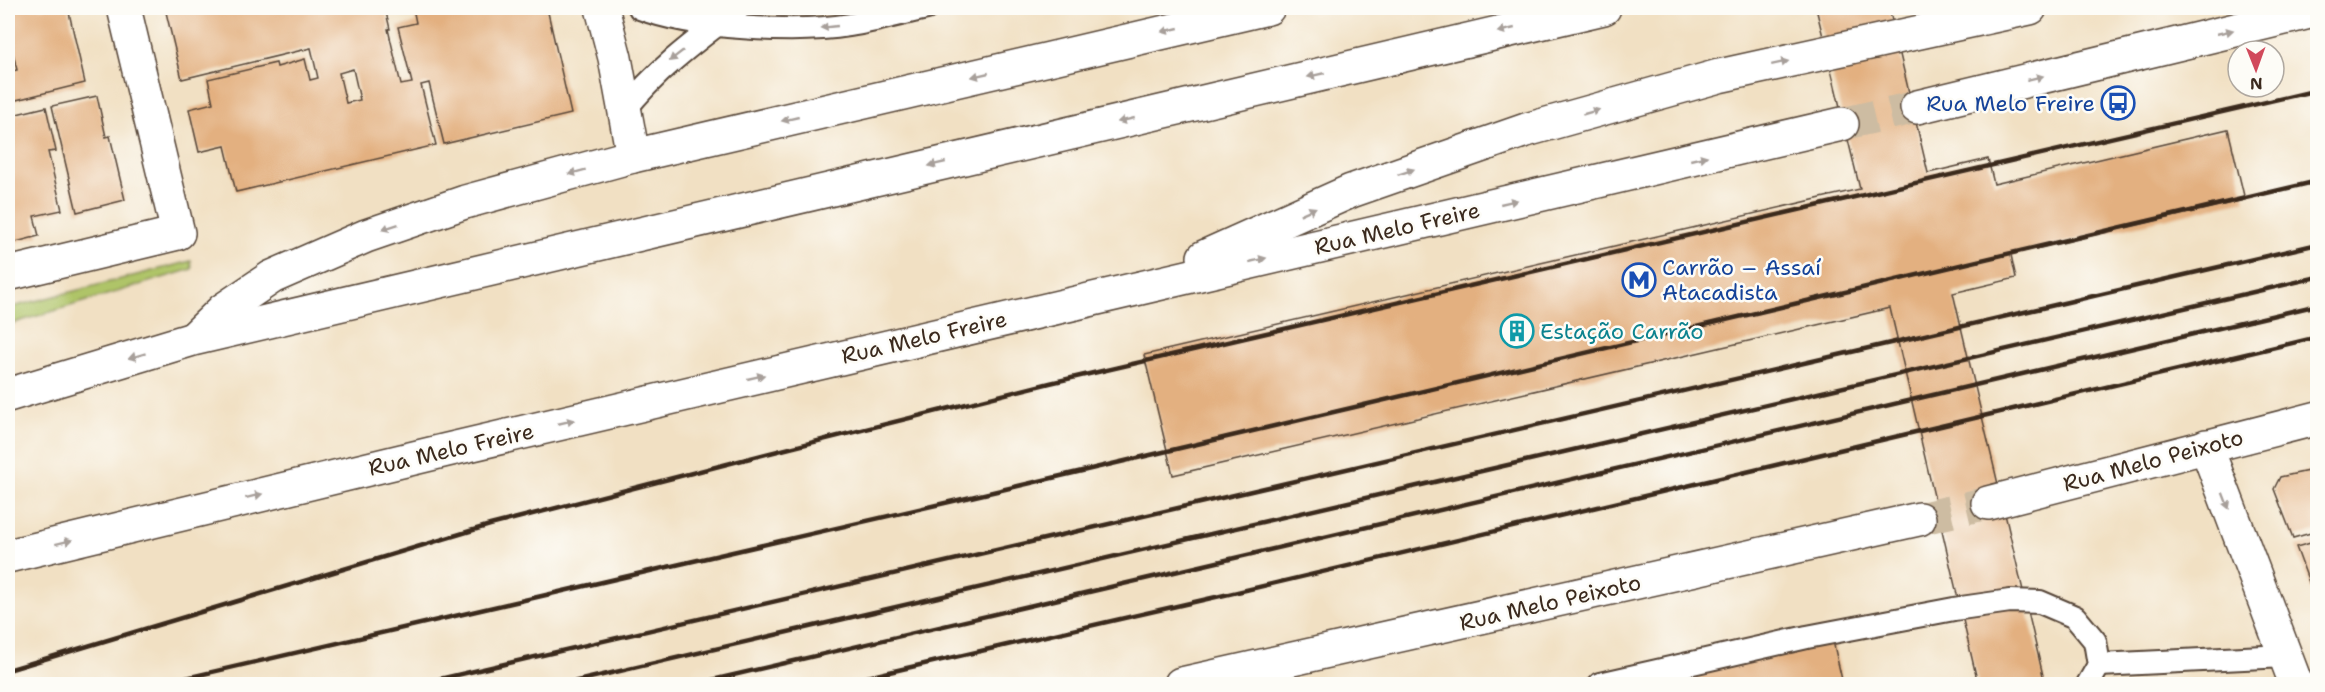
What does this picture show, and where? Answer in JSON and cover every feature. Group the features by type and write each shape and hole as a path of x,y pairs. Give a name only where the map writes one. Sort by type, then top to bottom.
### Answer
{"main road":[{"path":"8,274 178,233 124,8"},
{"path":"602,8 615,58 633,156"},
{"path":"193,339 224,309 272,277 366,236 465,202 633,156 1268,8"},
{"path":"8,395 193,339 1604,8"},
{"path":"1139,287 1351,191 1527,130 1719,76 2030,8"},
{"path":"1917,107 2318,10"},
{"name":"Rua Melo Freire","path":"8,556 1139,287 1842,124"},
{"name":"Rua Melo Peixoto","path":"1988,503 2318,418"},
{"path":"2206,446 2290,670"},
{"name":"Rua Melo Peixoto","path":"1181,684 1919,519"}],"lane":[{"path":"640,8 656,14 717,24 802,30 850,25 927,8"},
{"path":"624,111 668,62 739,8"},
{"path":"1600,684 1807,637 1954,609 2010,601 2040,602 2075,617 2094,641 2099,665 2088,684"},
{"path":"2099,665 2290,670"}],"green space":[{"path":"191,261 192,269 8,325 8,308"}],"building":[{"path":"8,8 68,8 85,83 12,101 8,72 17,70 13,53 8,55"},
{"path":"165,8 198,8 199,12 220,8 385,8 401,85 412,83 398,27 416,23 413,8 449,8 450,15 479,8 547,8 571,114 444,144 429,83 421,85 436,145 236,192 225,146 199,152 189,109 213,103 208,79 276,63 277,67 305,59 310,80 318,78 311,48 182,79","holes":["353,69 360,100 346,103 339,73"]},
{"path":"858,8 873,8 859,12"},
{"name":"Estação Carrão","path":"1816,8 1889,8 1928,173 1988,159 1994,184 2228,129 2245,200 2011,255 2016,278 1953,293 2045,684 1978,684 1890,308 1173,475 1144,355 1860,189"},
{"path":"97,96 106,137 110,136 125,200 77,212 52,106"},
{"path":"46,107 56,151 48,152 62,210 34,216 39,236 8,244 8,116"},
{"path":"2318,469 2318,531 2293,538 2274,489 2280,477"},
{"path":"2318,541 2318,604 2317,604 2296,547"},
{"path":"1830,628 1843,684 1593,684"}],"tunnel":[{"path":"1842,124 1917,107"},
{"path":"1919,519 1988,503"}],"railway":[{"path":"8,670 490,525 766,454 1050,383 2318,90"},
{"path":"160,684 997,491 2318,181"},
{"path":"418,684 2318,244"},
{"path":"564,684 2318,277"},
{"path":"695,684 2318,305"},
{"path":"837,684 2318,337"}],"place":[{"name":"Rua Melo Freire","path":"2118,103"},
{"name":"Carrão – Assaí Atacadista","path":"1639,280"},
{"name":"Estação Carrão","path":"1517,331"}]}
